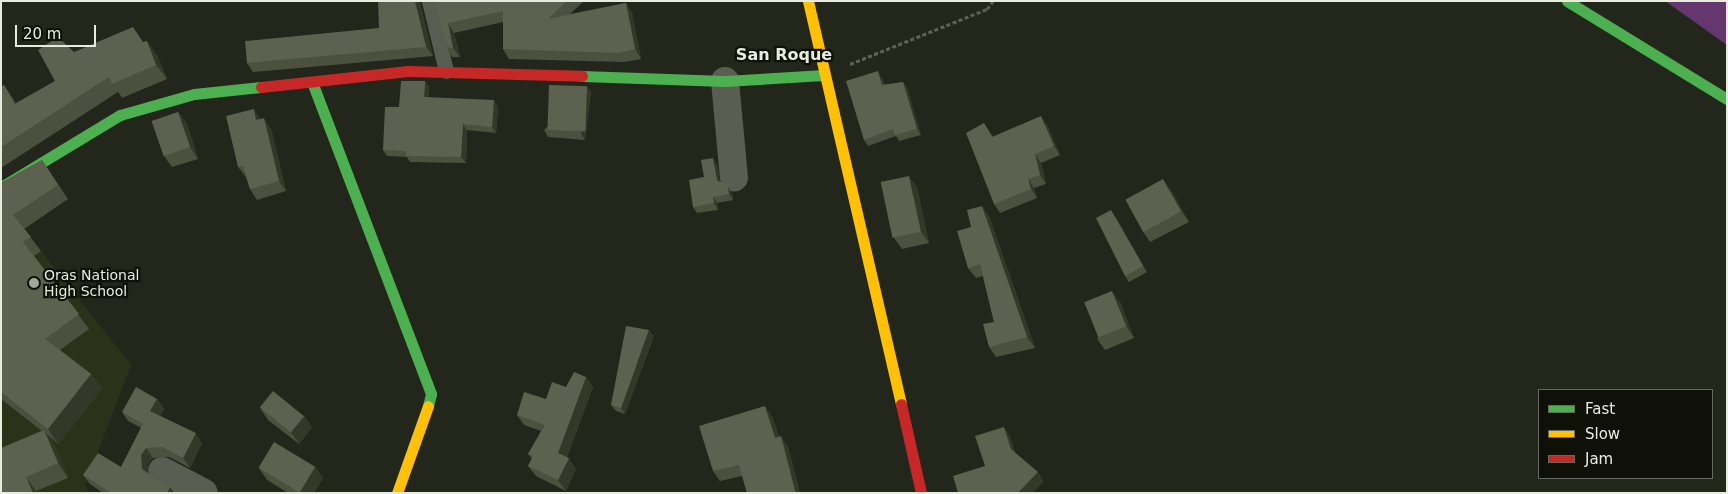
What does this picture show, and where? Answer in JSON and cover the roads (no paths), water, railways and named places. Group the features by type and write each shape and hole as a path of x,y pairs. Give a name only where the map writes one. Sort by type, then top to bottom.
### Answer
{"street":[{"path":"808,1 921,493"},
{"path":"1567,1 1727,99"},
{"path":"1,187 120,115 194,94 446,71 725,81 824,75"},
{"path":"725,81 734,178"},
{"path":"312,82 431,394 416,452 397,493"},
{"path":"162,471 204,493"}],"lane":[{"path":"429,1 446,71"}],"place":[{"name":"Oras National High School","path":"34,283"}],"district":[{"name":"San Roque","path":"784,55"}]}
